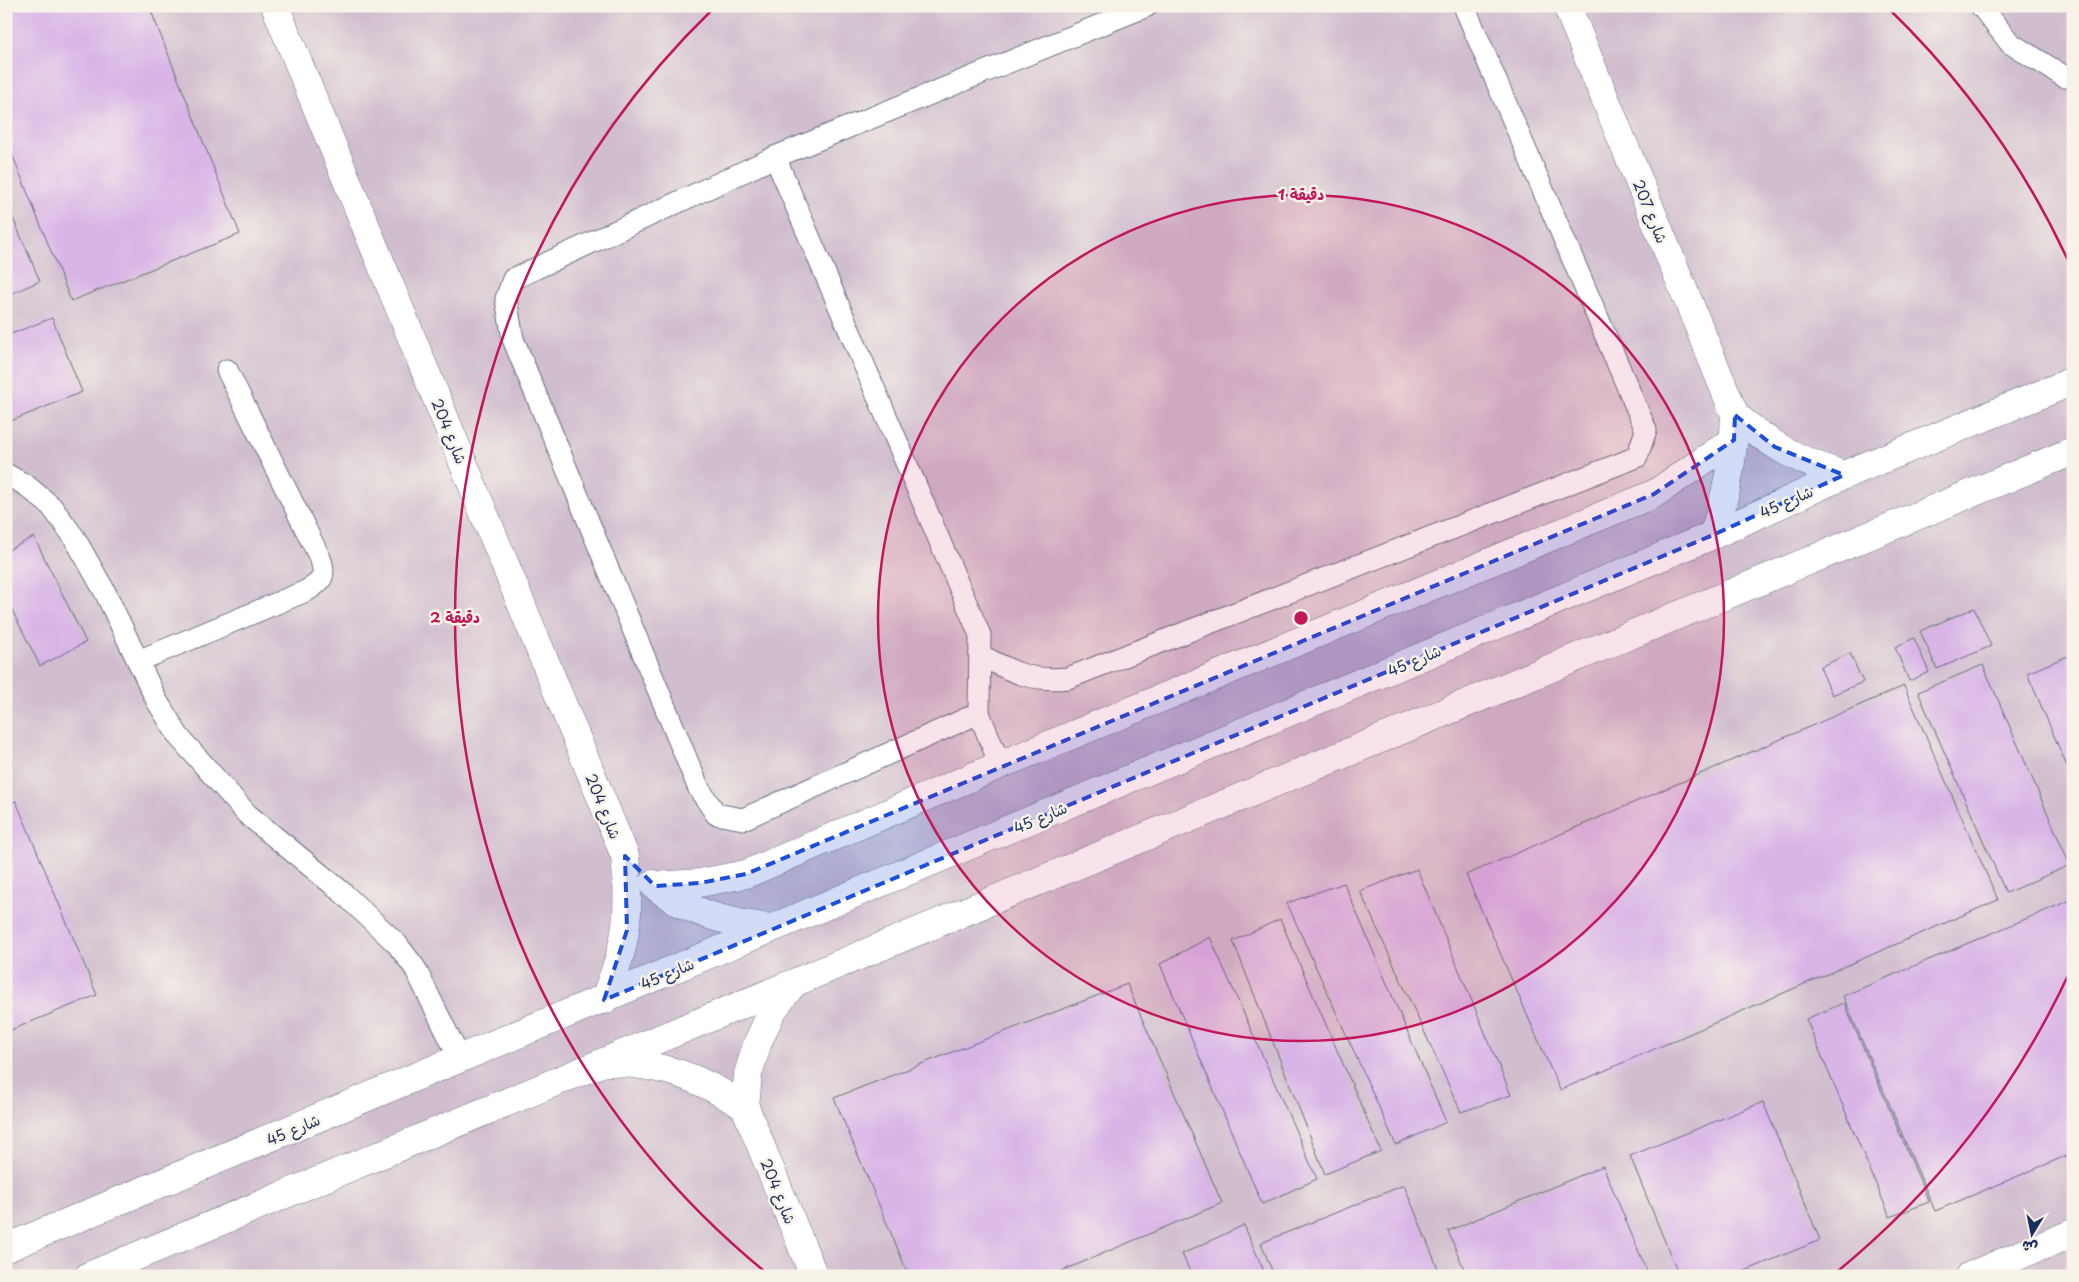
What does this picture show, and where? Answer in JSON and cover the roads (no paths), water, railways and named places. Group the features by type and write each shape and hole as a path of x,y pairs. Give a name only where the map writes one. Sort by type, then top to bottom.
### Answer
{"street":[{"name":"شارع 204","path":"276,6 625,856 629,893 626,930 618,965 604,1000"},
{"name":"شارع 207","path":"1568,6 1734,428 1820,468 1844,475"},
{"name":"شارع 45","path":"6,1248 604,1000 1713,535 1844,475 2073,381"},
{"path":"1713,535 1727,488 1734,428"},
{"path":"655,886 700,883 746,874 1000,765 1654,494 1734,428"},
{"path":"90,1276 2073,451"},
{"name":"شارع 204","path":"625,856 655,886 691,908 731,923 774,928"},
{"name":"شارع 204","path":"792,984 772,1012 758,1042 748,1074 745,1107 814,1276"},
{"path":"603,1061 641,1063 678,1072 713,1087 745,1107"},
{"path":"1970,1276 2073,1233"}],"lane":[{"path":"979,714 742,819 716,814 699,789 513,339 506,299 513,279 775,157 1147,6"},
{"path":"980,655 1024,676 1046,680 1068,678 1637,457 1646,430 1464,6"},
{"path":"1981,6 2010,43 2065,77 2073,76"},
{"path":"775,157 980,635 979,714 1000,765"},
{"path":"138,660 306,591 317,586 323,577 324,568 320,558 226,370"},
{"path":"6,474 27,486 51,506 74,537 138,660 157,701 175,730 209,772 247,814 342,892 397,944 415,968 460,1059"}]}
